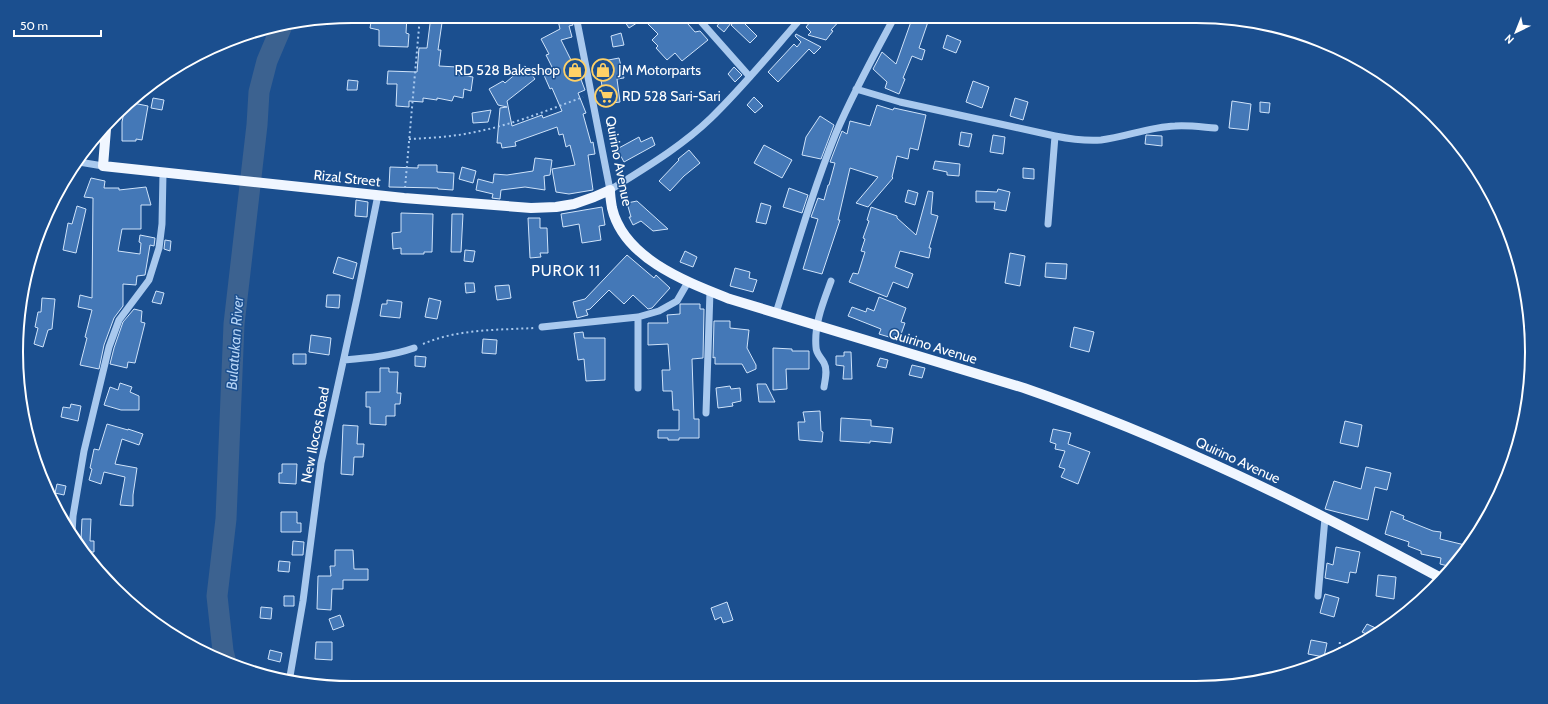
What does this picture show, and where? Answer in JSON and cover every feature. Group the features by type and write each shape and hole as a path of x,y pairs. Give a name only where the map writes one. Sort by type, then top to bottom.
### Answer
{"main road":[{"path":"103,166 106,134"},
{"name":"Rizal Street","path":"103,166 404,198 500,206 556,207 574,204 610,190"},
{"name":"Quirino Avenue","path":"610,190 612,209 620,228 630,241 647,258 688,282 730,299 1024,388 1072,404 1186,451 1251,481 1437,576"}],"street":[{"name":"Quirino Avenue","path":"577,23 610,190"},
{"path":"702,23 750,77"},
{"path":"610,190 662,158 711,118 750,77 797,23"},
{"path":"776,313 836,134 856,89 891,23"},
{"path":"856,89 900,102 1077,140 1101,140 1147,129 1175,126 1215,128"},
{"path":"1048,224 1055,136"},
{"name":"Rizal Street","path":"83,163 103,166"},
{"path":"72,525 84,451 109,347 119,320 149,280 159,248 162,224 163,173"},
{"name":"New Ilocos Road","path":"290,675 304,593 321,463 378,195"},
{"path":"824,387 826,369 816,348 816,325 831,281"},
{"path":"542,327 638,317 659,311 673,304 681,295 688,282"},
{"path":"706,413 710,291"},
{"path":"638,317 638,388"},
{"path":"344,360 380,357 414,348"},
{"path":"1318,596 1325,518"}],"path":[{"path":"404,198 419,23"},
{"path":"409,139 470,133 501,126 532,117 592,93"},
{"path":"414,348 447,336 478,331 542,327"},
{"path":"1339,648 1340,640"}],"building":[{"path":"371,23 407,23 406,33 409,34 408,47 379,46 379,30 370,28"},
{"path":"430,23 442,23 438,50 441,50 439,66 457,67 456,72 459,72 459,75 473,77 471,91 464,89 463,98 454,96 452,101 437,98 437,100 423,98 423,102 409,101 409,107 396,106 397,84 387,84 388,71 417,72 419,48 427,48"},
{"path":"559,23 573,23 573,25 569,26 572,37 561,40 572,62 575,61 582,76 580,77 585,90 578,93 586,113 583,114 591,143 593,142 595,154 588,155 593,190 569,194 556,192 552,169 575,165 570,145 566,147 563,134 559,135 557,127 515,142 516,146 502,148 501,143 497,143 500,108 507,107 498,105 489,89 503,81 505,83 525,66 535,79 507,101 512,126 542,115 543,118 562,111 552,88 550,89 543,73 553,69 546,55 549,54 541,39 560,29"},
{"path":"626,23 637,23 629,28"},
{"path":"647,23 687,23 695,32 700,31 708,40 682,61 675,53 667,60 656,48 658,46 652,40 658,34"},
{"path":"719,23 731,23 724,32 717,26"},
{"path":"733,23 744,23 757,36 750,43 731,25"},
{"path":"809,23 838,23 831,30 833,31 826,40 808,35 811,32 806,27"},
{"path":"911,23 928,23 919,48 925,50 922,60 912,56 903,78 905,79 899,94 885,88 887,82 873,69 882,52 896,64"},
{"path":"621,33 624,45 613,47 611,36"},
{"path":"796,34 821,47 814,54 809,49 778,82 768,72 794,44 797,47 801,42 795,36"},
{"path":"947,35 961,41 956,53 943,48"},
{"path":"619,58 624,78 617,79 620,102 605,104 598,62"},
{"path":"734,67 742,75 735,82 728,74"},
{"path":"348,80 358,81 357,90 347,90"},
{"path":"973,81 989,87 982,108 966,102"},
{"path":"754,97 763,106 755,113 747,105"},
{"path":"153,98 164,100 162,110 151,108"},
{"path":"1015,98 1028,102 1023,120 1010,116"},
{"path":"1232,101 1251,104 1248,130 1229,128"},
{"path":"1260,102 1270,103 1269,113 1260,112"},
{"path":"137,104 148,106 142,140 136,139 136,141 122,141 123,115"},
{"path":"877,105 893,110 894,108 926,115 918,150 910,148 908,159 897,156 893,178 868,207 856,203 878,177 850,168 838,220 840,220 822,274 803,269 818,219 811,217 818,198 824,200 835,163 830,162 842,131 847,134 850,121 870,126"},
{"path":"491,110 488,122 473,123 472,113"},
{"path":"820,116 834,125 821,159 802,155 806,137"},
{"path":"961,132 972,134 969,147 959,145"},
{"path":"993,135 1005,137 1003,154 990,152"},
{"path":"1146,135 1162,136 1162,146 1145,144"},
{"path":"639,137 641,142 652,137 655,145 624,162 617,149"},
{"path":"764,145 792,160 782,178 754,163"},
{"path":"689,150 700,163 684,176 670,191 659,181 679,160 678,159"},
{"path":"535,158 552,160 550,175 544,176 545,190 525,187 501,190 500,199 492,198 493,194 476,190 478,179 493,183 494,174 507,175 533,171"},
{"path":"935,161 960,164 959,176 947,175 947,172 933,169"},
{"path":"418,165 437,165 437,172 454,173 453,190 438,188 389,187 390,167 418,168"},
{"path":"462,167 476,171 473,183 459,179"},
{"path":"1023,168 1034,169 1034,179 1023,178"},
{"path":"91,178 105,181 104,188 119,188 119,190 146,187 151,205 141,205 141,229 122,229 118,251 140,254 140,235 155,238 154,246 150,245 145,275 137,276 136,285 123,284 123,306 114,318 104,345 99,369 80,365 92,310 78,307 80,295 92,298 93,198 84,197"},
{"path":"789,188 808,195 802,213 783,207"},
{"path":"998,189 1010,192 1006,211 994,209 995,202 976,202 976,191 997,192"},
{"path":"908,190 918,193 915,205 905,202"},
{"path":"928,191 933,192 931,214 938,216 929,248 931,248 929,258 900,251 895,267 913,274 908,288 893,282 887,297 849,282 853,273 858,274 865,252 861,251 865,239 863,238 869,221 867,220 871,207 897,216 897,218 916,235"},
{"path":"356,200 368,202 367,217 355,216"},
{"path":"637,201 668,229 653,231 641,221 633,225 629,217 631,217 627,203"},
{"path":"761,203 771,206 766,224 756,222"},
{"path":"77,206 86,209 76,253 63,250 68,223 72,224"},
{"path":"602,207 605,225 599,226 601,240 582,243 579,224 563,227 561,214"},
{"path":"401,213 433,214 432,252 424,252 424,254 401,254 401,248 393,249 392,233 401,232"},
{"path":"452,214 463,214 461,252 451,252"},
{"path":"528,218 540,218 540,228 547,228 548,253 540,253 541,257 530,258"},
{"path":"165,240 171,241 170,251 164,249"},
{"path":"465,250 475,251 473,262 464,261"},
{"path":"685,251 697,257 693,267 680,262"},
{"path":"1010,253 1025,256 1020,286 1005,283"},
{"path":"627,255 654,278 656,275 670,288 652,308 648,309 633,295 624,304 609,290 590,309 586,310 588,315 577,318 573,302 585,299"},
{"path":"338,257 357,263 353,279 333,273"},
{"path":"1046,263 1067,264 1066,279 1045,277"},
{"path":"735,268 750,272 749,278 757,280 753,292 730,286"},
{"path":"465,283 474,283 475,292 466,293"},
{"path":"509,285 511,298 497,300 495,286"},
{"path":"156,291 164,293 161,304 152,302"},
{"path":"327,295 340,295 339,308 326,307"},
{"path":"879,297 906,308 901,322 905,323 899,340 879,334 881,329 848,316 852,307 866,312 867,308 874,311"},
{"path":"42,298 55,299 52,329 48,330 43,347 34,344 38,328 35,327 38,312 41,312"},
{"path":"429,298 441,301 437,319 425,317"},
{"path":"387,300 402,302 400,318 380,316 382,304 387,304"},
{"path":"680,304 700,304 700,309 704,309 703,358 692,359 694,419 699,419 699,438 679,438 679,440 668,440 668,438 658,438 658,430 679,430 679,410 673,410 672,391 663,391 662,370 670,370 668,344 648,345 648,323 668,323 667,315 680,314"},
{"path":"134,309 142,311 141,322 145,323 135,363 128,362 127,368 110,364 123,322"},
{"path":"714,321 730,321 730,328 749,330 747,348 756,365 756,369 747,373 742,364 715,364 715,357 713,358"},
{"path":"1074,327 1094,332 1089,352 1070,347"},
{"path":"583,332 584,338 605,338 605,380 586,381 584,359 578,360 574,333"},
{"path":"311,335 331,338 329,355 309,352"},
{"path":"483,339 497,340 496,354 482,353"},
{"path":"773,348 792,349 792,351 809,351 809,369 786,369 787,389 773,390"},
{"path":"844,352 851,352 852,379 843,379 844,366 836,365 836,356 844,356"},
{"path":"293,354 306,354 306,364 293,364"},
{"path":"415,356 426,357 425,367 415,366"},
{"path":"880,358 888,360 886,368 877,366"},
{"path":"912,365 925,368 922,378 909,375"},
{"path":"380,368 389,368 389,372 398,372 397,393 401,393 400,404 395,404 395,416 386,416 386,425 370,424 370,407 366,407 366,392 380,392"},
{"path":"120,383 132,387 130,392 139,396 139,410 121,410 104,405 110,387 118,390"},
{"path":"757,384 766,384 775,402 759,402"},
{"path":"730,386 731,389 740,388 741,401 732,403 733,406 718,408 716,388"},
{"path":"71,404 81,406 78,421 61,417 63,407 70,408"},
{"path":"820,411 821,431 823,432 822,442 799,440 798,422 805,422 803,412"},
{"path":"841,418 871,420 871,426 893,428 891,443 840,441"},
{"path":"1345,421 1362,425 1358,447 1340,443"},
{"path":"107,424 143,434 139,445 122,439 115,464 137,468 133,506 120,505 125,477 104,472 101,484 89,480 92,469 90,468 94,449 99,450"},
{"path":"343,425 358,426 357,444 364,444 363,457 354,457 353,475 341,474"},
{"path":"1053,429 1071,433 1068,444 1090,452 1078,484 1061,477 1065,469 1059,467 1065,451 1055,449 1056,444 1050,442"},
{"path":"282,464 297,464 296,484 279,483 279,473 282,473"},
{"path":"1366,467 1391,473 1387,490 1375,487 1368,520 1325,509 1334,481 1361,489"},
{"path":"57,484 66,486 64,495 55,493"},
{"path":"1391,511 1404,516 1403,519 1433,531 1441,532 1440,539 1463,544 1446,565 1440,564 1441,558 1421,554 1421,551 1408,546 1409,542 1385,534"},
{"path":"281,512 297,512 297,523 301,523 301,532 281,532"},
{"path":"82,519 91,519 90,541 94,541 94,552 91,552 81,539"},
{"path":"293,541 304,542 303,555 292,555"},
{"path":"1336,547 1360,552 1356,573 1350,572 1348,583 1325,578 1327,563 1333,565"},
{"path":"335,550 353,550 354,569 368,569 368,580 343,580 343,589 332,589 331,610 317,609 318,576 331,576 330,566 335,566"},
{"path":"279,561 290,562 289,572 278,571"},
{"path":"1378,575 1396,577 1394,599 1376,596"},
{"path":"1325,594 1339,598 1334,617 1320,613"},
{"path":"284,596 294,596 294,606 284,606"},
{"path":"727,602 733,620 723,623 721,617 715,620 711,608"},
{"path":"261,607 272,608 271,619 260,618"},
{"path":"340,615 344,626 333,630 329,619"},
{"path":"1367,624 1376,628 1366,634 1362,632"},
{"path":"1311,640 1327,643 1324,655 1321,656 1308,654"},
{"path":"316,642 332,642 332,660 315,659"},
{"path":"270,650 282,653 280,662 268,659"}],"waterway":[{"name":"Bulatukan River","path":"224,655 217,596 226,519 234,324 257,125 259,92 267,61 280,31"}],"place":[{"name":"RD 528 Bakeshop","path":"575,70"},
{"name":"JM Motorparts","path":"603,70"},
{"name":"RD 528 Sari-Sari","path":"606,96"}],"district":[{"name":"PUROK 11","path":"566,271"}]}
